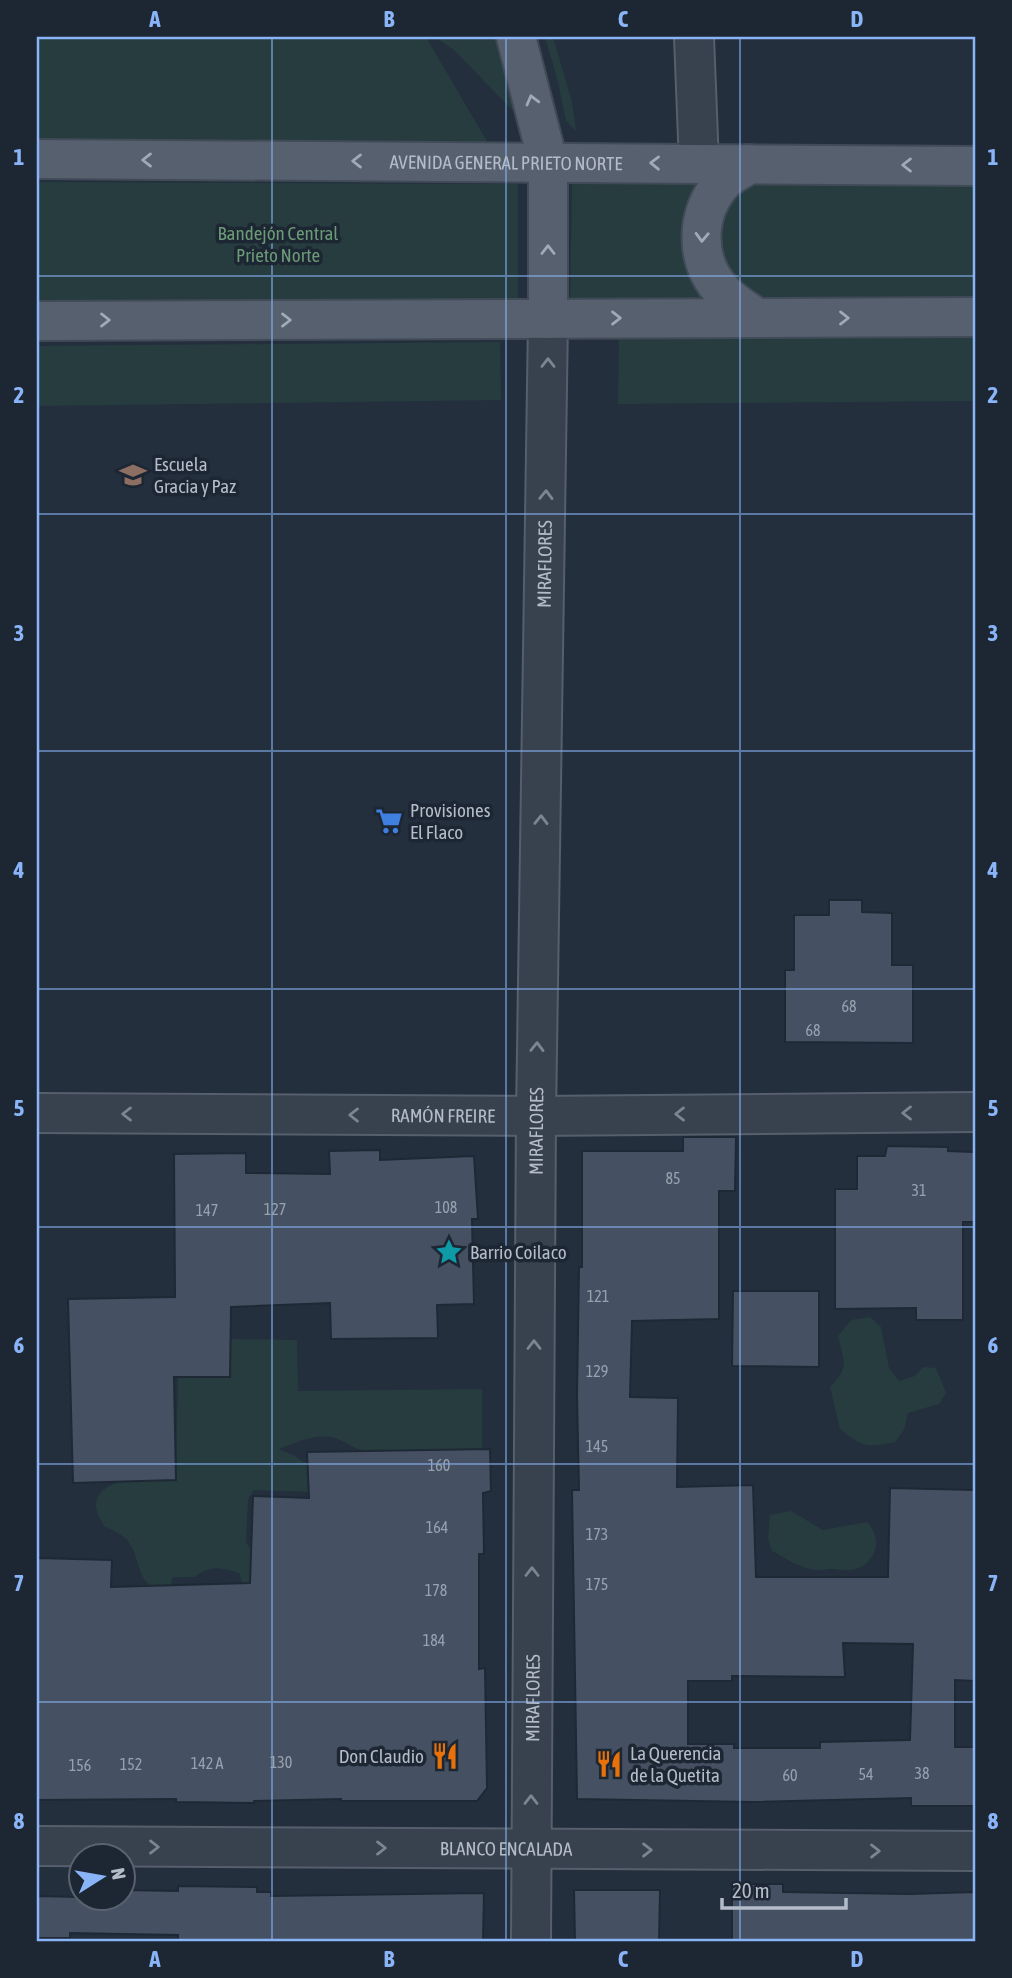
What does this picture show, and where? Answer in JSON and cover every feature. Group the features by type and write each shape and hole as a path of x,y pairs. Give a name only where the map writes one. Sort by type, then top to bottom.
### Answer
{"main road":[{"path":"516,37 548,162 548,319"},
{"name":"AVENIDA GENERAL PRIETO NORTE","path":"37,159 975,166"},
{"path":"749,164 723,182 705,209 701,236 702,255 708,272 723,292 757,318"},
{"path":"37,321 975,317"}],"street":[{"path":"694,37 699,164"},
{"name":"MIRAFLORES","path":"531,1941 536,1116 548,319"},
{"name":"RAMÓN FREIRE","path":"37,1113 536,1116 975,1112"},
{"name":"BLANCO ENCALADA","path":"37,1846 975,1851"}],"green space":[{"path":"37,37 426,37 488,143 37,140"},
{"path":"435,37 496,37 516,114 454,50"},
{"path":"545,37 553,37 572,102 576,131 566,121"},
{"path":"975,181 975,308 570,306 572,182"},
{"name":"Bandejón Central Prieto Norte","path":"37,182 518,184 518,305 37,303"},
{"path":"975,334 975,401 618,404 619,337"},
{"path":"500,342 501,400 37,406 37,346"},
{"path":"870,1317 881,1327 889,1368 899,1381 915,1376 923,1367 936,1368 946,1393 939,1404 908,1413 904,1430 895,1442 878,1445 860,1443 840,1429 830,1387 841,1374 844,1364 838,1336 851,1320"},
{"path":"231,1339 297,1340 298,1391 482,1389 482,1449 367,1451 325,1437 309,1438 279,1449 303,1462 322,1462 315,1492 254,1490 248,1499 246,1543 254,1553 268,1558 245,1599 240,1574 222,1569 206,1570 195,1577 173,1577 169,1589 158,1589 145,1580 128,1541 104,1526 96,1505 99,1495 117,1483 176,1478 178,1377 230,1377"},
{"path":"791,1511 823,1530 867,1522 875,1536 875,1551 866,1564 850,1570 818,1570 800,1566 772,1551 768,1538 770,1515"}],"building":[{"path":"829,900 862,900 862,912 892,913 892,965 913,965 913,1043 785,1042 785,970 794,970 794,915 829,915"},
{"path":"683,1137 736,1137 735,1191 719,1191 719,1319 632,1321 630,1397 678,1398 677,1487 753,1485 756,1577 888,1577 890,1488 975,1490 975,1681 955,1680 955,1747 975,1747 975,1806 911,1806 911,1798 753,1802 577,1799 572,1490 579,1490 577,1396 579,1267 582,1267 582,1151 683,1151","holes":["843,1643 913,1644 910,1740 820,1742 820,1748 734,1748 734,1744 688,1744 688,1681 732,1681 732,1676 845,1677"]},
{"path":"887,1146 948,1147 948,1151 975,1152 975,1222 963,1222 963,1320 916,1320 916,1308 835,1309 835,1189 857,1189 857,1156 885,1156"},
{"path":"380,1150 380,1160 474,1156 478,1219 472,1219 474,1304 437,1305 438,1338 331,1339 330,1303 231,1307 230,1377 174,1377 176,1480 73,1483 68,1299 175,1297 174,1154 246,1153 246,1173 330,1174 329,1151"},
{"path":"733,1291 819,1291 819,1367 732,1366"},
{"path":"490,1449 491,1491 483,1493 484,1554 479,1554 479,1669 485,1668 487,1788 477,1801 341,1799 254,1803 176,1802 176,1799 37,1800 37,1558 112,1560 111,1587 250,1583 253,1496 309,1498 307,1452"},
{"path":"732,1884 783,1884 783,1892 975,1892 975,1941 732,1941"},
{"path":"178,1886 257,1887 257,1892 271,1892 271,1896 484,1893 483,1941 178,1941 178,1935 70,1933 70,1938 37,1938 37,1896 66,1897 66,1912 136,1912 136,1890 178,1891"},
{"path":"574,1890 660,1890 659,1941 575,1941"}],"place":[{"name":"Escuela Gracia y Paz","path":"133,475"},
{"name":"Provisiones El Flaco","path":"389,821"},
{"name":"Barrio Coilaco","path":"449,1252"},
{"name":"Don Claudio","path":"445,1756"},
{"name":"La Querencia de la Quetita","path":"609,1764"}]}
